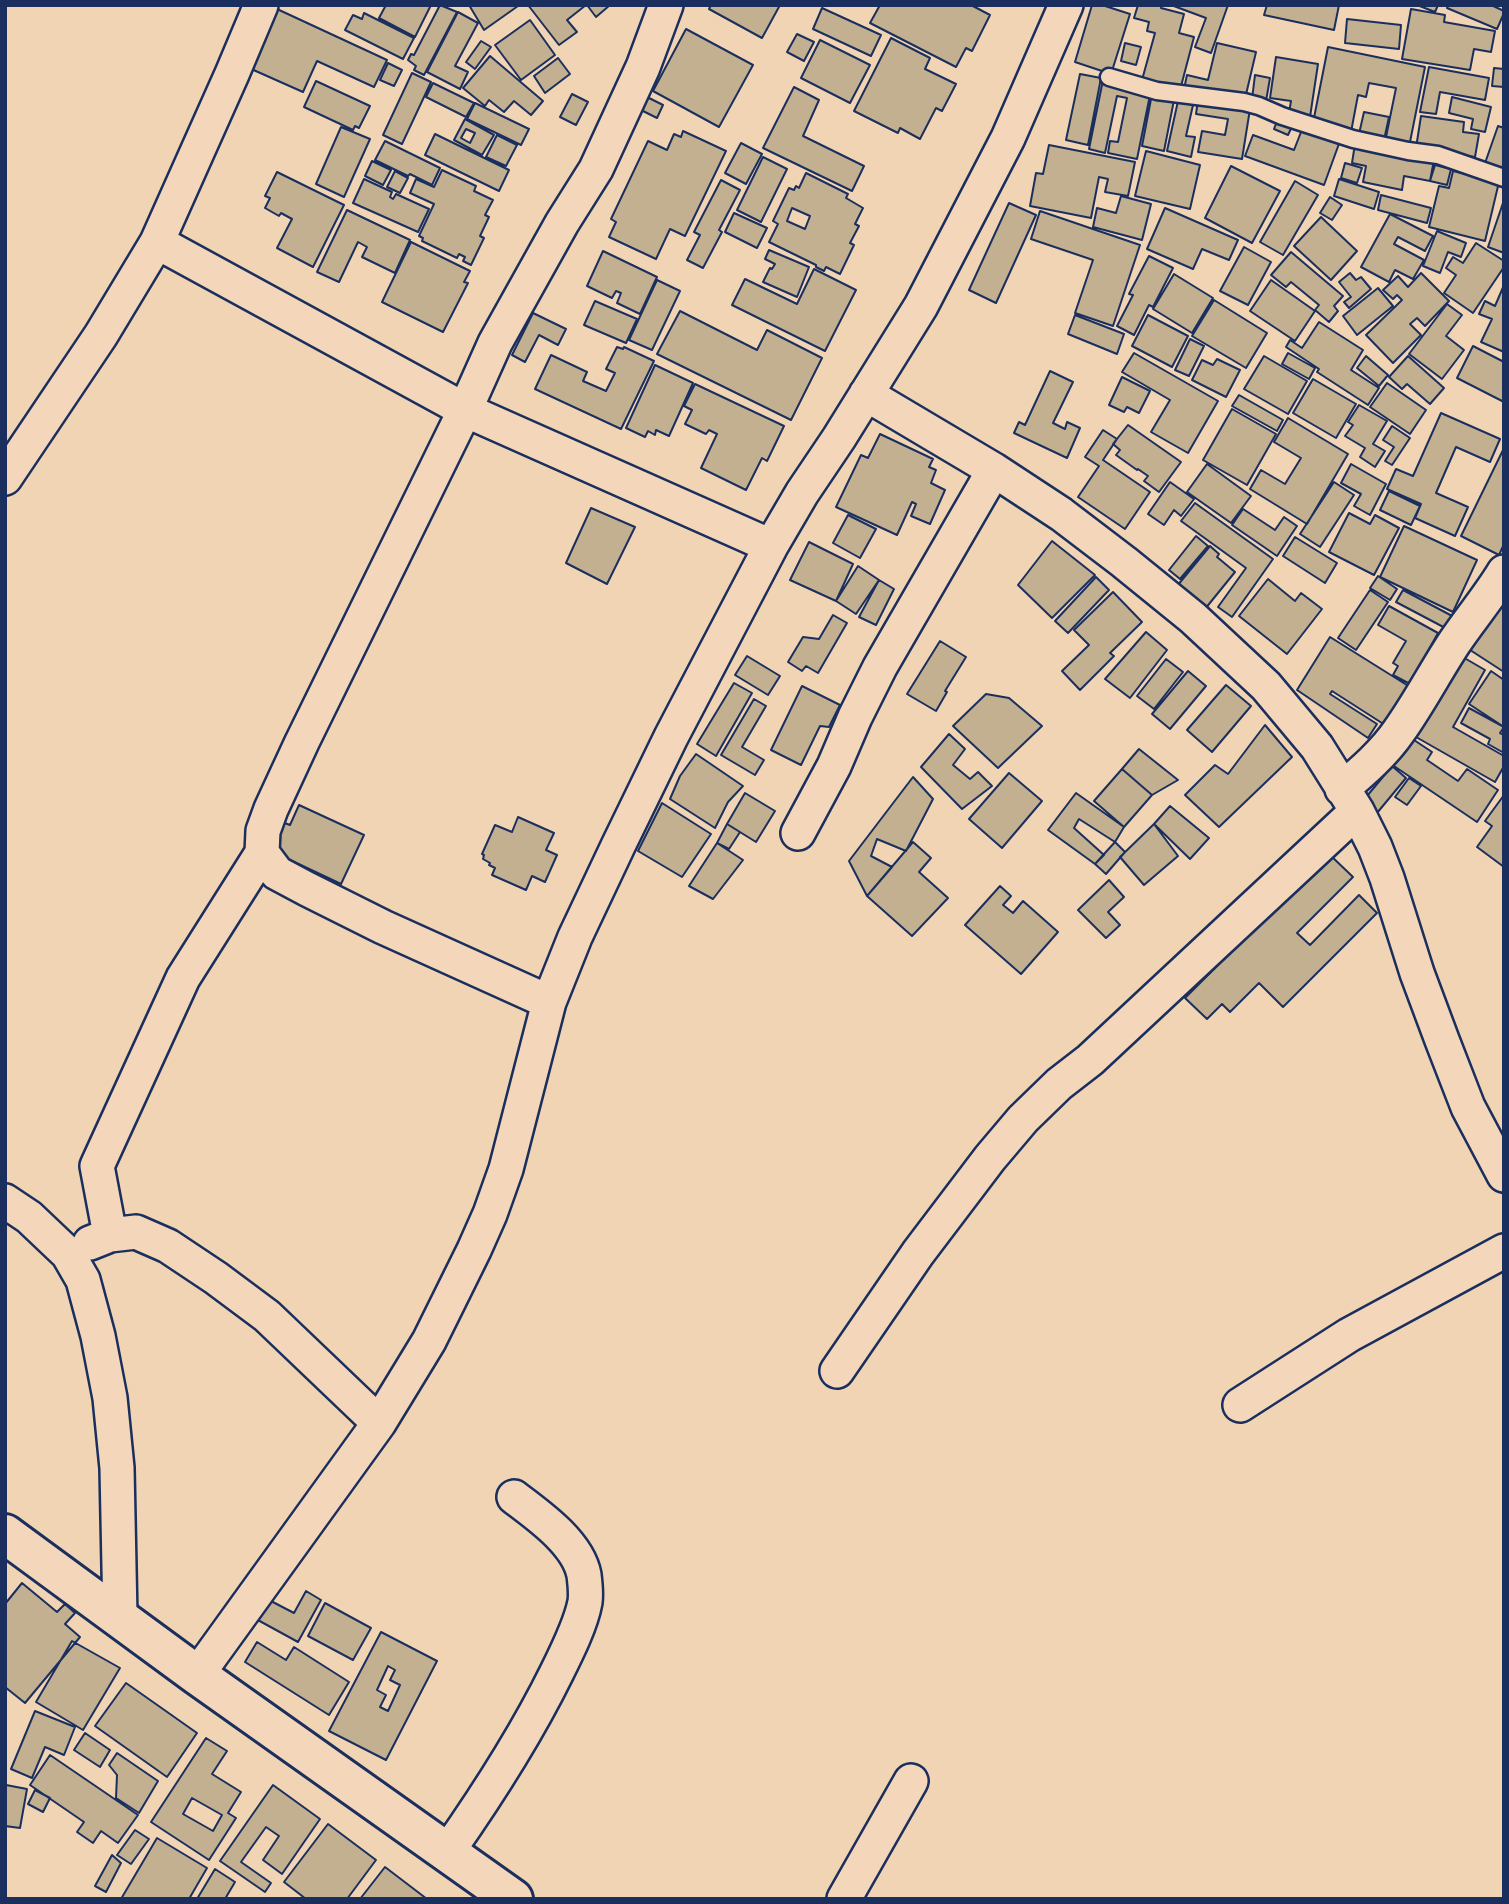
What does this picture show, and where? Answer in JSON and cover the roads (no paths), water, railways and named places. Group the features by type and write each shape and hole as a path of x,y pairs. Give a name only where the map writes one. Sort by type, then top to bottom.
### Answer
{"main road":[{"path":"5,1534 197,1675 513,1899"}],"street":[{"path":"5,478 101,335 157,242 261,5"},
{"path":"110,1234 97,1166 183,978 262,853 263,831 302,741 502,332 562,223 596,169 643,67 666,5"},
{"path":"197,1675 379,1423 429,1341 490,1214 506,1170 550,1002 575,937 618,846 671,737 771,547 802,493 921,306 973,209 1008,138 1066,5"},
{"path":"157,242 466,410 771,547"},
{"path":"866,394 994,470 1061,514 1193,618 1266,686 1317,747 1350,800 1387,878 1418,973 1464,1096 1504,1175"},
{"path":"798,834 834,766 880,667 994,470"},
{"path":"837,1371 918,1253 1023,1119 1059,1084 1090,1060 1350,800 1368,766 1398,734 1454,643 1478,613 1504,572"},
{"path":"262,853 277,873 383,927 550,1002"},
{"path":"5,1201 29,1217 68,1254 83,1280 98,1336 110,1398 117,1468 120,1617"},
{"path":"68,1254 110,1234 136,1232 167,1246 267,1316 379,1423"},
{"path":"1240,1405 1349,1335 1504,1251"},
{"path":"448,1852 490,1790 549,1689 570,1645 585,1601 584,1573 570,1546 550,1525 514,1497"},
{"path":"844,1899 911,1781"}],"lane":[{"path":"1109,76 1157,91 1259,106 1353,139 1438,155 1504,178"}]}
